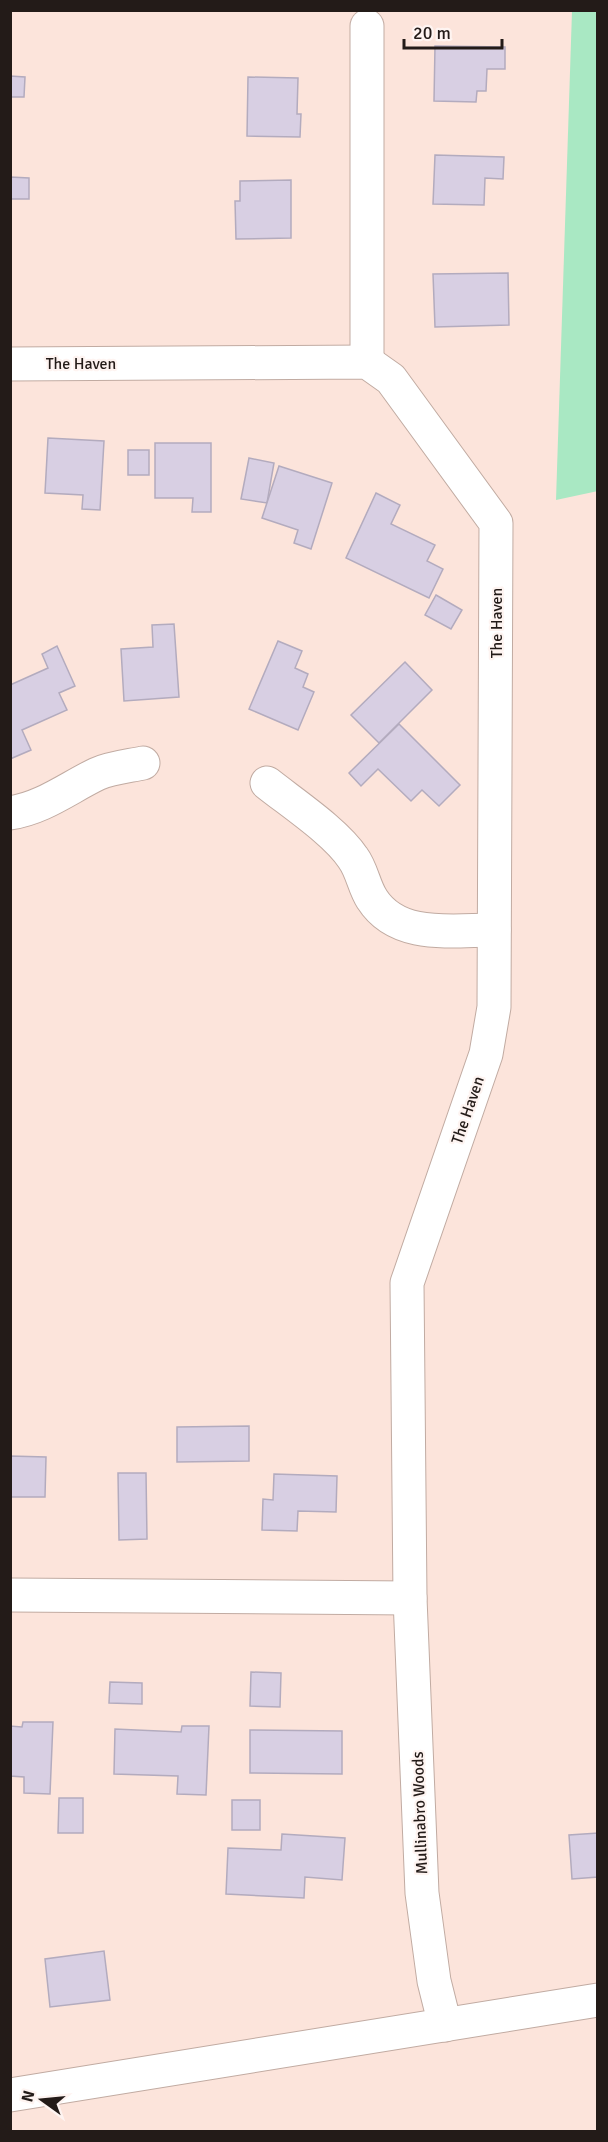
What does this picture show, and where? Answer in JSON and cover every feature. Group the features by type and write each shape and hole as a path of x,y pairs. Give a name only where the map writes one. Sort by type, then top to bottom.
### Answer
{"street":[{"path":"367,26 367,362"},
{"name":"The Haven","path":"10,364 367,362 391,380 496,523 494,1006 486,1054 407,1284"},
{"path":"10,813 35,807 99,773 143,763"},
{"path":"267,783 327,831 353,858 372,900 391,920 419,930 494,930"},
{"name":"Mullinabro Woods","path":"407,1284 410,1598 422,1893 434,1982 445,2025"},
{"path":"10,1595 410,1598"},
{"path":"10,2095 597,2000"}],"green space":[{"path":"572,11 597,11 598,491 556,500"}],"building":[{"path":"435,46 505,47 505,69 487,69 486,91 477,91 476,102 434,101"},
{"path":"10,76 25,77 24,97 10,97"},
{"path":"248,77 298,78 297,114 301,114 300,137 247,136"},
{"path":"435,155 504,157 503,179 485,178 484,205 433,204"},
{"path":"10,177 29,178 29,199 10,199"},
{"path":"291,180 291,238 236,239 235,201 240,201 240,181"},
{"path":"508,273 509,325 435,327 433,274"},
{"path":"48,438 104,441 100,510 82,509 83,495 45,493"},
{"path":"155,443 211,443 211,512 192,512 193,498 155,498"},
{"path":"128,450 149,450 149,475 128,475"},
{"path":"249,458 274,463 267,503 241,499"},
{"path":"279,466 332,483 311,549 294,543 298,530 262,518"},
{"path":"376,493 400,505 391,524 435,545 427,561 443,569 429,598 346,558"},
{"path":"436,595 462,610 451,629 425,615"},
{"path":"174,624 179,697 124,701 121,649 153,647 152,625"},
{"path":"278,641 302,651 295,668 308,674 303,687 314,692 298,730 249,709"},
{"path":"57,646 75,686 59,693 67,710 22,730 31,750 10,759 10,685 48,668 42,654"},
{"path":"405,662 432,690 379,743 351,715"},
{"path":"399,724 460,785 439,806 422,790 411,801 378,769 361,786 349,773"},
{"path":"249,1426 249,1461 177,1462 177,1427"},
{"path":"10,1456 46,1457 45,1497 10,1497"},
{"path":"118,1473 146,1473 147,1539 119,1540"},
{"path":"274,1474 337,1476 336,1512 298,1511 297,1531 262,1530 263,1499 273,1500"},
{"path":"251,1672 281,1673 280,1707 250,1706"},
{"path":"110,1682 142,1683 142,1704 109,1703"},
{"path":"23,1722 53,1722 50,1794 24,1793 24,1777 10,1776 10,1726 22,1727"},
{"path":"182,1726 209,1726 206,1795 177,1794 178,1776 114,1774 115,1729 181,1732"},
{"path":"250,1730 342,1731 342,1774 250,1773"},
{"path":"59,1798 83,1798 83,1833 58,1833"},
{"path":"232,1800 260,1800 260,1830 232,1830"},
{"path":"598,1833 598,1877 572,1879 569,1835"},
{"path":"282,1834 345,1838 342,1880 305,1877 304,1898 226,1894 228,1848 281,1850"},
{"path":"104,1951 110,2000 50,2007 45,1959"}]}
